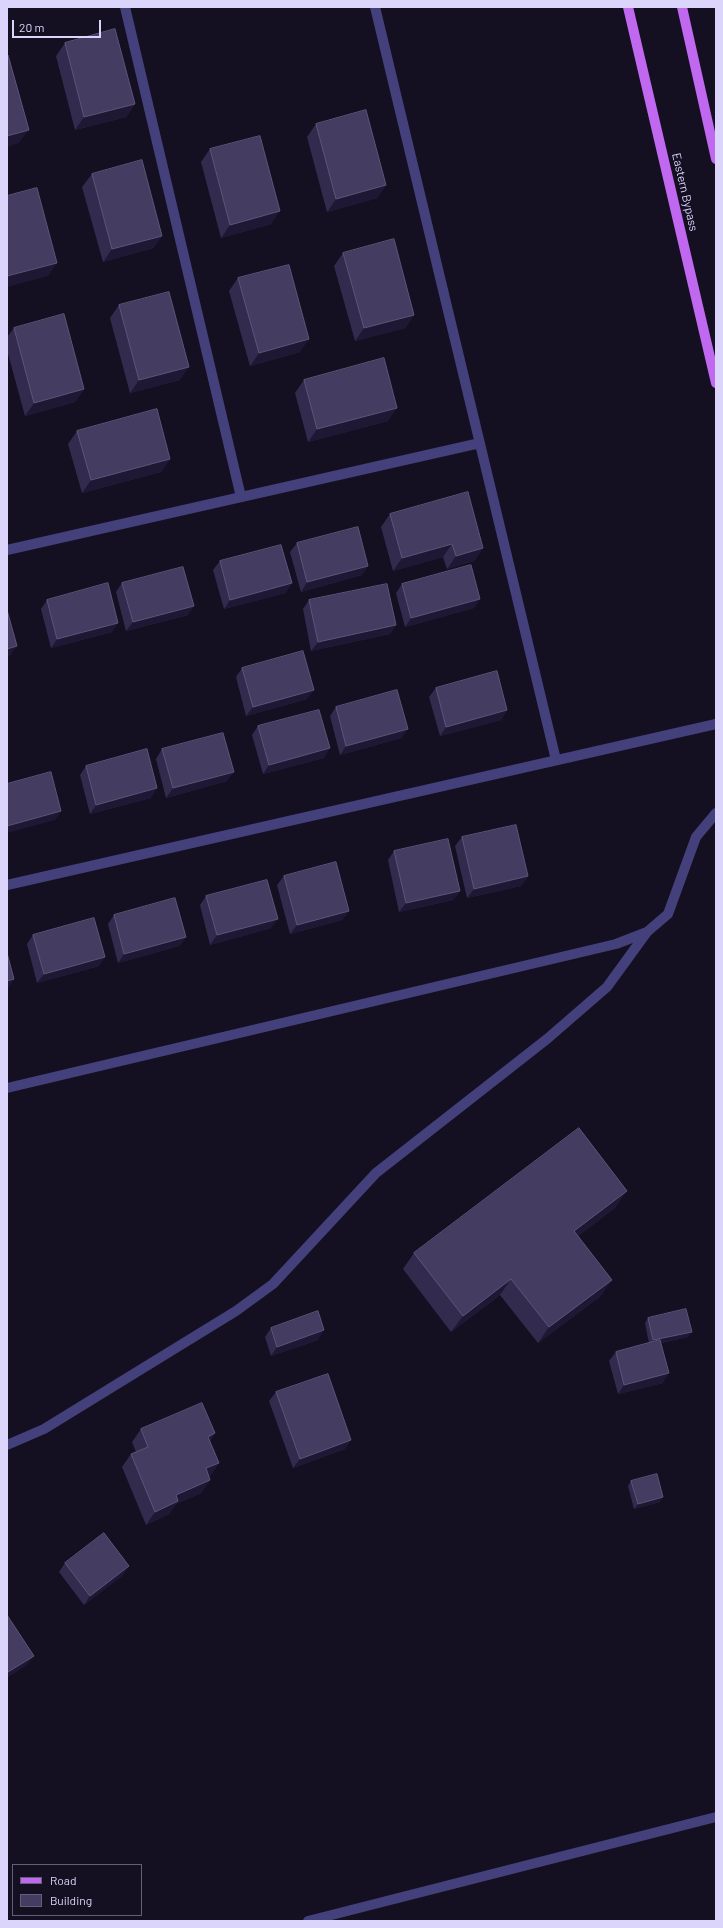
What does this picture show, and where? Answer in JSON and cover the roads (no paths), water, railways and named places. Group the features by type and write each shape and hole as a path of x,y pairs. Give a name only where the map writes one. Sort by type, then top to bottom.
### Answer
{"main road":[{"name":"Eastern Bypass","path":"628,7 716,383"},
{"path":"682,7 716,159"}],"street":[{"path":"125,7 241,497"},
{"path":"375,7 556,760"},
{"path":"7,550 480,443"},
{"path":"7,885 716,724"},
{"path":"7,1446 44,1429 236,1311 273,1284 376,1173 547,1039 607,987 647,932 668,914 696,837 716,813"},
{"path":"7,1088 616,944 647,932"},
{"path":"308,1921 716,1817"}]}
